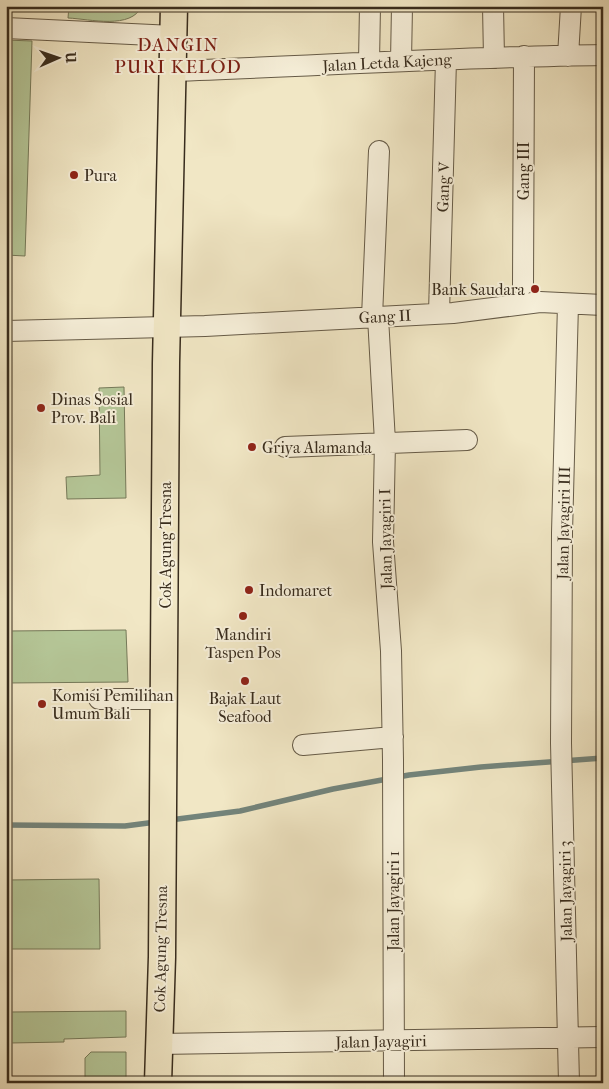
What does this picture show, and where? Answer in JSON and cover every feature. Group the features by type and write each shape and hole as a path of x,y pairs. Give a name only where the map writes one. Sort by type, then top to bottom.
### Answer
{"main road":[{"name":"Cok Agung Tresna","path":"158,1083 162,957 167,327 174,6"}],"street":[{"path":"369,62 370,6"},
{"path":"401,61 402,6"},
{"path":"494,6 494,58"},
{"path":"568,56 570,6"},
{"path":"6,28 173,36"},
{"name":"Jalan Letda Kajeng","path":"172,71 524,56 603,55"},
{"name":"Gang III","path":"523,285 524,56"},
{"name":"Gang V","path":"439,313 446,60"},
{"name":"Jalan Jayagiri I","path":"379,152 375,317 384,442 383,542 391,651 393,760"},
{"name":"Gang II","path":"6,332 167,327 375,317 439,313 540,302 603,305"},
{"name":"Jalan Jayagiri III","path":"561,743 562,523 568,304"},
{"path":"285,447 467,440"},
{"path":"99,699 164,699"},
{"path":"303,745 393,737"},
{"name":"Jalan Jayagiri 3","path":"561,743 564,792 568,1083"},
{"name":"Jalan Jayagiri 1","path":"393,760 394,1083"},
{"name":"Jalan Jayagiri","path":"158,1044 394,1042 603,1037"}],"green space":[{"path":"69,6 142,6 137,13 129,18 120,21 98,21 68,18"},
{"path":"6,40 32,41 25,256 6,255"},
{"path":"124,387 126,498 67,499 66,477 100,475 99,388"},
{"path":"126,630 128,682 6,683 6,631"},
{"path":"99,879 100,949 6,949 6,880"},
{"path":"126,1011 126,1037 64,1039 64,1042 10,1043 10,1012"},
{"path":"91,1052 126,1052 126,1083 85,1083 85,1058"}],"waterway":[{"path":"170,820 240,811 333,789 409,775 481,767 603,758"},
{"path":"6,825 125,826 156,822"}],"place":[{"name":"Pura","path":"74,175"},
{"name":"Bank Saudara","path":"535,289"},
{"name":"Dinas Sosial Prov. Bali","path":"41,408"},
{"name":"Griya Alamanda","path":"252,447"},
{"name":"Indomaret","path":"249,590"},
{"name":"Mandiri Taspen Pos","path":"243,616"},
{"name":"Bajak Laut Seafood","path":"245,681"},
{"name":"Komisi Pemilihan Umum Bali","path":"42,704"}],"district":[{"name":"DANGIN PURI KELOD","path":"178,55"}]}
